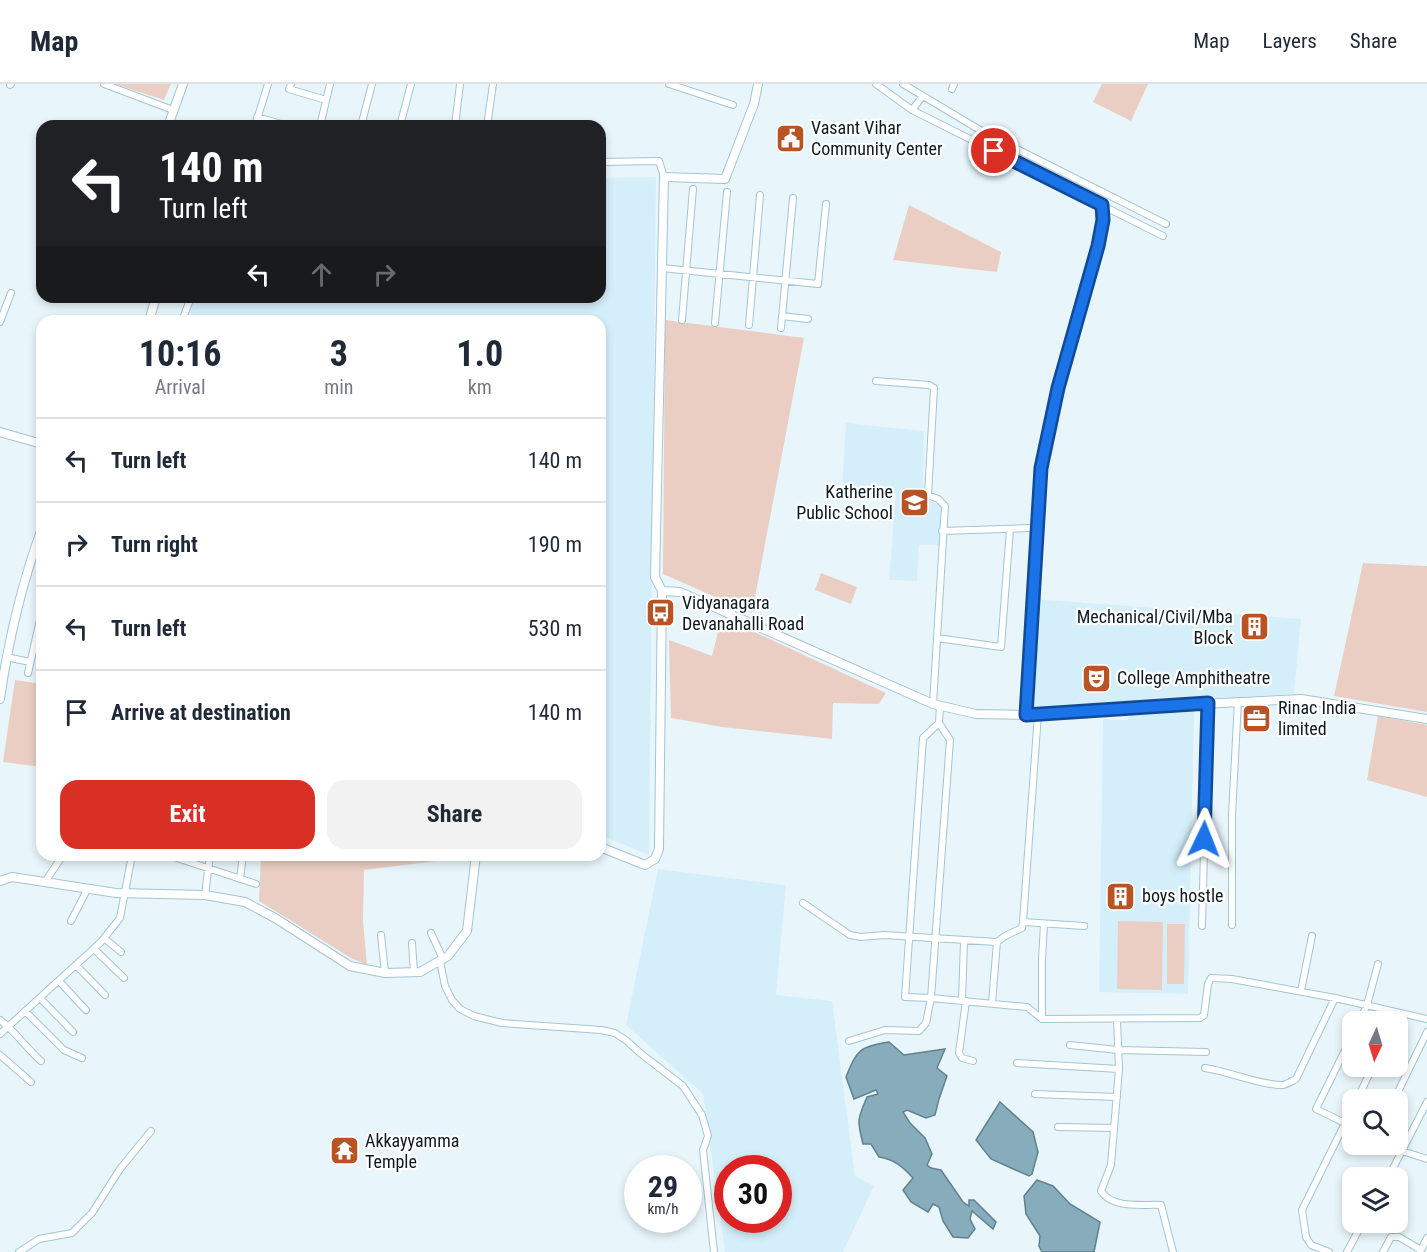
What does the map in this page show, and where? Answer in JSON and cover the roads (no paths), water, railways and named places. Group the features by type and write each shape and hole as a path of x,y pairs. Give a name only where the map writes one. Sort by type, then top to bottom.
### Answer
{"street":[{"path":"104,84 173,110"},
{"path":"170,120 183,84"},
{"path":"256,120 268,84"},
{"path":"291,84 289,89 326,100"},
{"path":"321,120 330,84"},
{"path":"363,120 372,84"},
{"path":"402,120 411,84"},
{"path":"456,120 460,84"},
{"path":"488,120 493,84"},
{"path":"669,84 733,105"},
{"path":"664,177 725,179 754,104 758,84"},
{"path":"876,84 912,110 1163,236"},
{"path":"903,84 985,133 1166,224"},
{"path":"912,110 922,97"},
{"path":"257,117 267,120"},
{"path":"606,162 659,161 664,177 655,577 662,591 659,849 655,859 645,865 606,849"},
{"path":"682,320 693,189"},
{"path":"715,322 727,192"},
{"path":"749,325 760,195"},
{"path":"782,328 793,198"},
{"path":"662,268 818,284 826,204"},
{"path":"1026,715 1041,468 1058,388 1098,246 1103,220 1102,205"},
{"path":"0,322 10,293"},
{"path":"783,316 808,319"},
{"path":"849,1041 885,1030 918,1031 926,1023 931,998 950,740 939,723 937,705 937,638 945,506 940,500 928,495 934,387 929,384 876,381"},
{"path":"0,432 36,442"},
{"path":"942,531 1030,528"},
{"path":"937,638 1001,647 1010,529"},
{"path":"0,699 6,657 36,545"},
{"path":"662,591 680,592 937,705 976,714 1026,715 1238,701 1310,699 1427,719"},
{"path":"28,673 36,636"},
{"path":"6,657 30,662"},
{"path":"1232,925 1232,815 1238,701"},
{"path":"1202,927 1208,703"},
{"path":"803,903 850,935 997,942 1022,928 1038,714"},
{"path":"939,723 923,738 905,997 1027,1006 1042,1019 1200,1018 1204,1015 1208,984 1211,978 1233,979 1301,991 1392,1011"},
{"path":"45,882 59,861"},
{"path":"0,1034 94,949 120,918 131,861"},
{"path":"185,861 256,884"},
{"path":"205,895 209,861"},
{"path":"240,879 242,861"},
{"path":"0,880 12,877 126,893 205,895 245,902 275,918 350,966 385,973 420,972 448,957 467,931 475,861"},
{"path":"70,921 88,888"},
{"path":"1023,922 1084,926"},
{"path":"1042,1019 1044,924"},
{"path":"431,933 442,960 445,986 460,1010 502,1023 542,1024 615,1033 683,1086 702,1115 708,1136 704,1150 714,1252"},
{"path":"381,935 385,973"},
{"path":"1301,991 1312,936"},
{"path":"104,938 121,952"},
{"path":"964,941 964,1001 959,1053 962,1058 973,1061"},
{"path":"992,1003 997,942"},
{"path":"412,943 414,972"},
{"path":"94,949 124,978"},
{"path":"1364,1011 1378,964"},
{"path":"76,965 105,995"},
{"path":"59,981 86,1010"},
{"path":"40,998 73,1032"},
{"path":"1205,1068 1284,1085 1296,1079 1335,998"},
{"path":"25,1011 64,1050 82,1058"},
{"path":"1408,1015 1427,1019"},
{"path":"1117,1019 1119,1069 1111,1165 1101,1191 1105,1198 1114,1203 1161,1205 1173,1252"},
{"path":"0,1020 41,1061"},
{"path":"1399,1089 1427,1032"},
{"path":"1070,1046 1119,1050 1206,1052"},
{"path":"0,1055 31,1082"},
{"path":"1342,1056 1316,1109 1342,1122"},
{"path":"1017,1063 1119,1069"},
{"path":"1035,1094 1117,1097"},
{"path":"1408,1139 1427,1102"},
{"path":"1058,1127 1114,1128"},
{"path":"1329,1252 1311,1245 1306,1237 1302,1210 1342,1129"},
{"path":"19,1252 39,1239 72,1233 92,1213 120,1169 151,1131"},
{"path":"1408,1153 1427,1159"},
{"path":"1347,1252 1357,1233"},
{"path":"1383,1252 1391,1237 1399,1237 1420,1251 1427,1238"}],"place":[{"name":"Vasant Vihar Community Center","path":"790,138"},
{"name":"Katherine Public School","path":"914,502"},
{"name":"Vidyanagara Devanahalli Road","path":"661,613"},
{"name":"Mechanical/Civil/Mba Block","path":"1254,627"},
{"name":"College Amphitheatre","path":"1096,678"},
{"name":"Rinac India limited","path":"1257,718"},
{"name":"boys hostle","path":"1121,896"},
{"name":"Akkayyamma Temple","path":"344,1151"}]}
